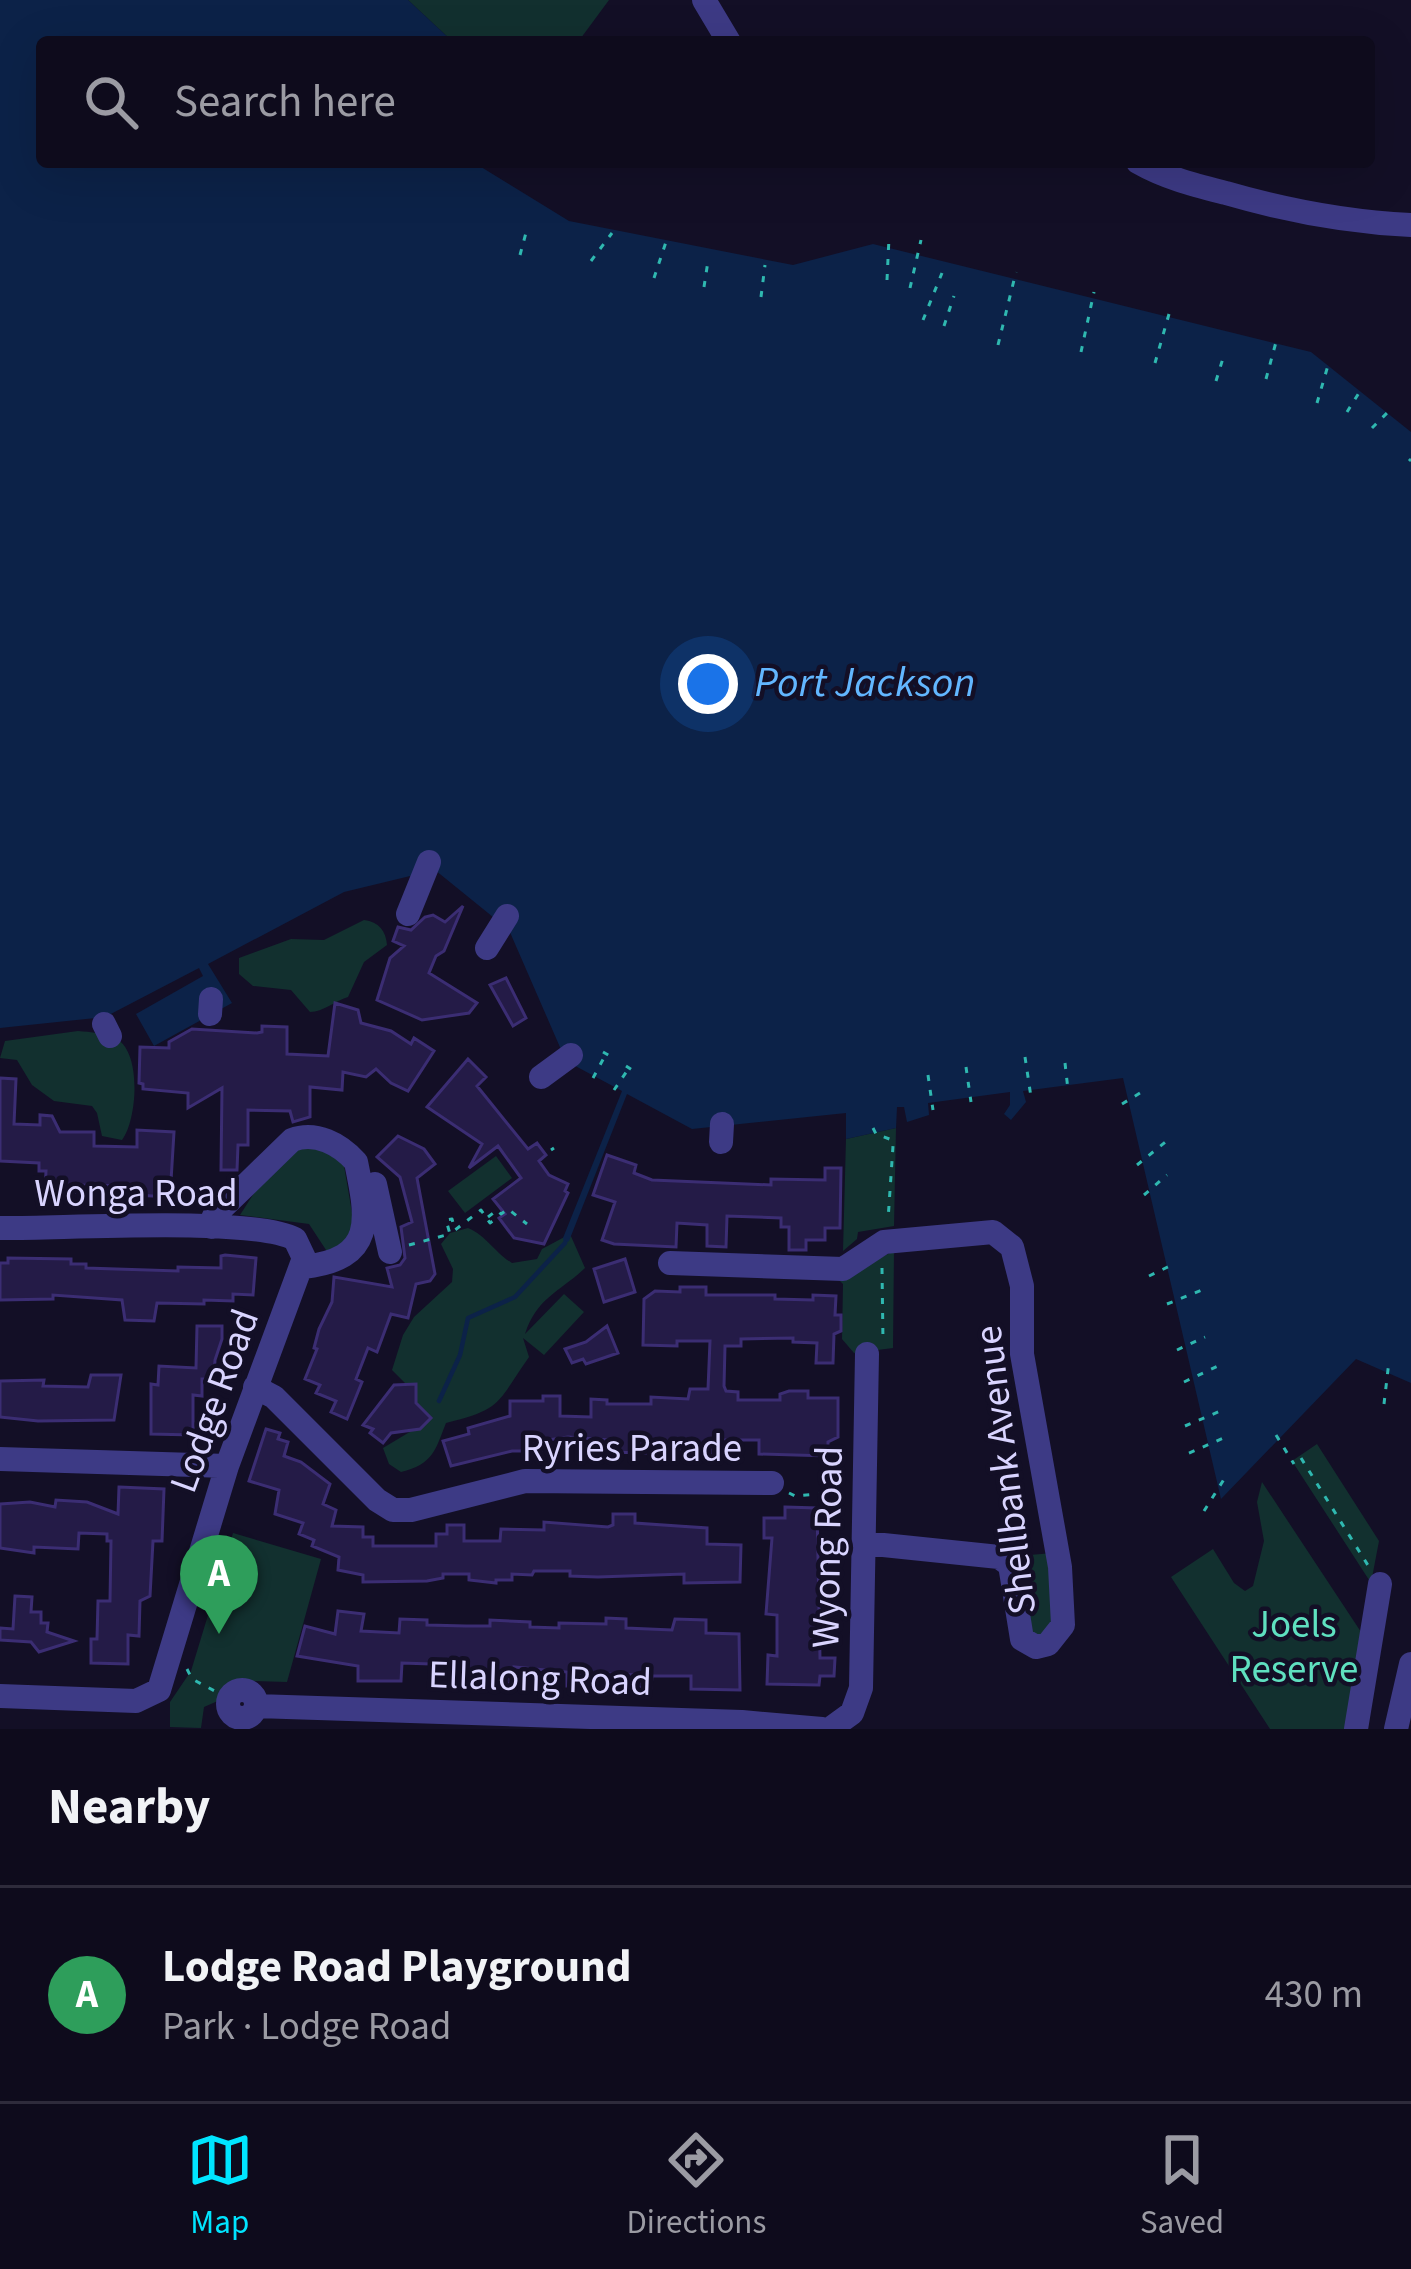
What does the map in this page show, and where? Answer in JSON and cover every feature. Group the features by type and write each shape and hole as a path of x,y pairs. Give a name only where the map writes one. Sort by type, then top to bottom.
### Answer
{"street":[{"path":"704,0 725,36"},
{"path":"1149,168 1287,212 1411,225"},
{"path":"408,914 429,862"},
{"path":"488,948 507,916"},
{"path":"547,1081 581,1066"},
{"path":"211,1227 214,1216 301,1136 327,1140 371,1171 399,1248"},
{"path":"303,1267 333,1262 351,1251 364,1234 366,1208 356,1162"},
{"name":"Wonga Road","path":"0,1228 211,1227 272,1232 289,1235 301,1245 303,1267"},
{"name":"Shellbank Avenue","path":"864,1544 999,1557 1010,1565 1022,1639 1036,1647 1048,1644 1063,1625 1052,1513 1024,1376 1022,1286 1012,1247 993,1232 881,1245"},
{"path":"670,1263 843,1269 881,1245"},
{"name":"Lodge Road","path":"0,1696 110,1701 152,1696 159,1690 227,1466 303,1267"},
{"name":"Wyong Road","path":"826,1729 852,1713 861,1688 875,1351"},
{"name":"Ryries Parade","path":"256,1387 274,1397 377,1501 393,1510 411,1510 525,1481 772,1483"},
{"path":"0,1459 227,1466"},
{"path":"1356,1729 1379,1584"},
{"path":"1396,1729 1411,1664"},
{"name":"Ellalong Road","path":"230,1699 239,1691 248,1691 256,1706 826,1729"}],"path":[{"path":"520,255 527,229"},
{"path":"591,262 613,233"},
{"path":"654,278 668,236"},
{"path":"887,280 889,238"},
{"path":"910,288 921,240"},
{"path":"704,287 708,261"},
{"path":"761,297 765,265"},
{"path":"998,345 1016,272"},
{"path":"923,320 942,273"},
{"path":"1081,352 1094,292"},
{"path":"944,326 955,296"},
{"path":"1155,363 1169,314"},
{"path":"1266,379 1276,342"},
{"path":"1216,381 1224,356"},
{"path":"1317,403 1329,362"},
{"path":"1347,412 1362,388"},
{"path":"1372,428 1390,410"},
{"path":"581,1066 606,1054"},
{"path":"1025,1057 1031,1097"},
{"path":"1065,1063 1068,1090"},
{"path":"966,1067 971,1102"},
{"path":"614,1090 628,1068"},
{"path":"928,1075 932,1110"},
{"path":"1122,1104 1145,1090"},
{"path":"873,1128 892,1140 893,1146 875,1351"},
{"path":"1137,1165 1169,1138"},
{"path":"1144,1195 1167,1175"},
{"path":"486,1218 508,1209 527,1224"},
{"path":"399,1248 450,1234 446,1220 452,1219 455,1230 481,1210 490,1223 498,1217"},
{"path":"1149,1276 1176,1263"},
{"path":"1167,1304 1202,1290"},
{"path":"1177,1350 1205,1337"},
{"path":"1384,1404 1389,1361"},
{"path":"1184,1382 1218,1366"},
{"path":"1185,1426 1225,1409"},
{"path":"1276,1435 1294,1464"},
{"path":"1189,1453 1228,1436"},
{"path":"772,1483 795,1496 832,1493 843,1475 843,1451"},
{"path":"1301,1458 1379,1584"},
{"path":"1204,1511 1228,1473"},
{"path":"187,1665 192,1679 230,1699"}],"green space":[{"path":"408,0 609,0 582,36 447,36"},
{"path":"364,920 381,928 387,945 364,962 348,997 324,1008 310,1012 291,990 253,986 239,974 239,958 291,939 324,940"},
{"path":"78,1031 117,1039 130,1058 134,1103 122,1140 102,1136 92,1106 54,1101 32,1085 17,1060 0,1058 5,1041"},
{"path":"896,1128 894,1226 858,1232 843,1251 846,1139"},
{"path":"300,1145 322,1146 343,1160 355,1230 341,1249 328,1253 309,1224 240,1215 265,1176"},
{"path":"496,1156 512,1178 465,1213 448,1191"},
{"path":"468,1228 512,1263 537,1259 542,1249 570,1234 585,1268 543,1303 525,1334 564,1294 584,1312 544,1355 523,1338 529,1357 497,1402 446,1423 431,1455 401,1472 389,1464 383,1448 423,1424 414,1392 392,1370 414,1317 452,1282 453,1269 441,1244 450,1233"},
{"path":"894,1251 893,1348 854,1353 842,1339 843,1284 838,1279"},
{"path":"1317,1444 1379,1541 1371,1583 1292,1461"},
{"name":"Joels Reserve","path":"1262,1482 1363,1635 1347,1729 1270,1729 1171,1577 1213,1549 1234,1583 1245,1591 1253,1586 1264,1541 1257,1502"},
{"path":"233,1533 321,1559 287,1682 231,1686 220,1700 204,1707 201,1728 170,1727 170,1702 191,1671"},
{"path":"1053,1553 1056,1617 1043,1635 1032,1634 1018,1556"}],"water":[{"name":"Port Jackson","path":"0,0 408,0 447,36 36,36 36,168 483,168 569,221 793,265 873,244 1311,352 1411,432 1411,1383 1356,1359 1221,1499 1123,1078 1023,1091 1026,1102 1011,1120 1004,1114 1010,1092 928,1103 929,1115 907,1122 904,1107 897,1107 896,1128 846,1139 846,1113 692,1129 627,1094 564,1244 622,1091 566,1061 509,930 435,870 344,892 208,964 232,1003 154,1046 136,1014 203,976 199,968 105,1017 0,1028"}],"building":[{"path":"463,906 429,973 477,1003 469,1013 422,1020 377,1000 390,958 404,946 393,941 398,927 411,930 433,915 445,922"},
{"path":"506,978 526,1018 513,1026 490,985"},
{"path":"335,1003 358,1010 361,1023 391,1031 411,1044 414,1038 434,1051 408,1091 376,1069 366,1077 343,1072 342,1090 310,1087 310,1117 293,1122 290,1111 248,1110 248,1145 238,1145 237,1170 221,1170 222,1088 188,1108 188,1093 143,1089 139,1083 140,1047 169,1048 169,1042 192,1029 257,1033 262,1026 287,1027 287,1054 328,1056"},
{"path":"468,1059 486,1077 477,1086 528,1149 537,1143 546,1155 539,1161 549,1175 568,1184 544,1244 514,1238 499,1218 505,1214 493,1199 521,1178 498,1146 469,1168 482,1144 427,1107"},
{"path":"0,1078 16,1079 14,1124 40,1125 40,1115 52,1116 60,1132 94,1132 94,1146 137,1147 137,1130 174,1132 170,1197 135,1195 135,1186 78,1185 78,1192 45,1191 46,1171 39,1171 39,1163 0,1161"},
{"path":"398,1136 424,1149 435,1164 417,1178 435,1274 430,1281 416,1284 408,1318 391,1314 377,1352 368,1348 356,1379 362,1382 347,1419 331,1412 336,1401 316,1393 320,1385 305,1379 332,1302 334,1277 392,1287 387,1268 400,1265 405,1258 401,1227 412,1222 400,1177 377,1157"},
{"path":"607,1155 636,1165 634,1173 652,1180 771,1185 771,1179 825,1180 825,1168 841,1168 840,1228 825,1228 825,1240 806,1240 806,1250 789,1250 789,1227 781,1227 781,1218 727,1216 726,1247 707,1246 707,1225 677,1223 676,1247 614,1244 602,1240 615,1202 593,1195"},
{"path":"225,1255 256,1258 253,1295 233,1294 233,1301 204,1300 204,1304 157,1303 154,1321 125,1320 122,1300 53,1295 53,1299 0,1300 0,1263 8,1263 8,1258 71,1259 71,1264 86,1264 86,1268 178,1271 178,1267 221,1268"},
{"path":"625,1259 635,1292 604,1302 594,1269"},
{"path":"680,1287 706,1287 706,1295 775,1295 775,1299 836,1296 835,1315 841,1315 841,1331 834,1334 833,1363 816,1363 817,1343 793,1342 793,1338 741,1339 741,1346 725,1346 724,1386 726,1391 738,1392 738,1400 780,1400 780,1394 789,1391 808,1391 808,1398 838,1398 838,1437 828,1442 828,1456 759,1454 759,1440 725,1440 725,1455 608,1452 608,1440 568,1437 541,1441 541,1451 512,1451 451,1466 443,1441 510,1416 510,1401 560,1396 560,1416 591,1417 591,1399 607,1400 607,1404 651,1404 651,1397 688,1399 690,1389 708,1389 710,1341 643,1345 644,1299 655,1291 680,1292"},
{"path":"197,1326 222,1326 222,1339 214,1379 202,1379 202,1396 193,1395 193,1435 151,1434 151,1384 158,1385 159,1366 196,1368"},
{"path":"607,1326 618,1353 586,1364 583,1359 572,1363 565,1349 586,1342"},
{"path":"91,1375 121,1375 114,1420 0,1417 0,1381 44,1380 43,1386 88,1387"},
{"path":"416,1384 416,1403 431,1418 420,1429 391,1433 383,1443 370,1433 373,1429 363,1425 394,1385"},
{"path":"266,1429 280,1433 278,1439 288,1442 284,1456 301,1462 330,1484 323,1504 336,1510 332,1526 363,1527 363,1537 373,1537 373,1546 436,1546 436,1534 447,1534 447,1525 464,1525 464,1541 500,1541 501,1529 544,1530 544,1522 608,1527 613,1525 613,1514 635,1514 635,1523 707,1528 707,1544 741,1545 740,1582 684,1583 684,1574 598,1577 534,1571 532,1575 512,1574 512,1580 496,1583 469,1580 469,1574 443,1574 443,1578 427,1581 363,1582 363,1575 338,1570 339,1557 312,1546 314,1540 299,1534 303,1523 275,1514 279,1490 249,1481"},
{"path":"119,1487 164,1489 162,1541 153,1541 150,1596 140,1601 139,1636 128,1635 128,1664 91,1663 98,1601 110,1601 111,1541 107,1534 79,1533 78,1549 34,1547 34,1553 0,1548 0,1504 30,1502 55,1507 56,1500 87,1502 118,1514"},
{"path":"785,1507 817,1508 820,1658 835,1658 834,1676 820,1676 819,1685 767,1684 768,1655 777,1656 777,1615 766,1614 772,1538 764,1538 764,1518 785,1518"},
{"path":"15,1596 32,1597 31,1612 41,1612 47,1632 74,1641 39,1652 31,1642 0,1640 0,1628 13,1629"},
{"path":"338,1611 364,1614 361,1631 399,1633 400,1619 427,1620 427,1625 490,1626 490,1620 559,1628 559,1623 606,1624 606,1618 626,1619 626,1628 672,1630 675,1619 706,1620 706,1633 739,1634 740,1690 691,1689 691,1676 652,1676 651,1688 637,1687 638,1675 582,1673 582,1686 567,1686 567,1672 514,1667 514,1684 497,1684 497,1671 431,1672 431,1664 402,1663 401,1681 358,1681 358,1666 297,1656 305,1626 335,1634"}],"waterway":[{"path":"439,1401 460,1355 468,1318 515,1297 565,1243"}],"place":[{"name":"Lodge Road Playground","path":"219,1634"}]}
